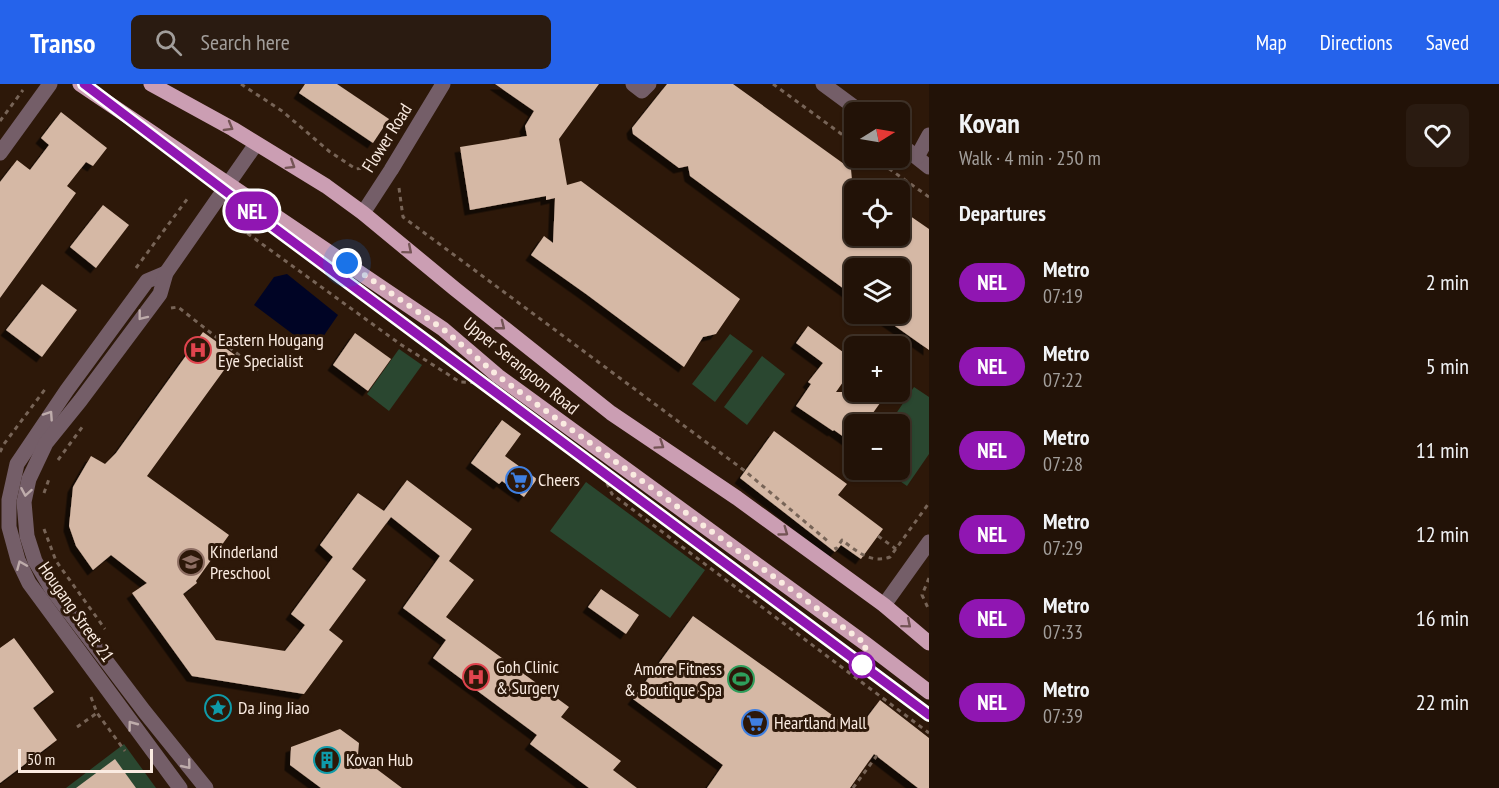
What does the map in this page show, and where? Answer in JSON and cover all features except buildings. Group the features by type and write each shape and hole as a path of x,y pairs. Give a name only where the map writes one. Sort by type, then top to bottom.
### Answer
{"main road":[{"name":"Upper Serangoon Road","path":"80,84 230,183 443,329 498,376 929,692"},
{"name":"Upper Serangoon Road","path":"151,84 233,129 326,186 363,213 455,290 611,413 737,498 884,605 929,643"}],"street":[{"path":"0,153 50,84"},
{"name":"Flower Road","path":"363,213 444,84"},
{"path":"633,84 642,91 649,84"},
{"path":"823,84 847,102"},
{"path":"916,157 929,135"},
{"name":"Hougang Street 21","path":"206,788 150,719 51,588 35,561 27,536 24,502 29,479 46,443 160,294 166,273 256,144"},
{"path":"910,152 929,167"},
{"name":"Hougang Street 21","path":"166,273 147,281 66,390 17,464 9,500 9,518 18,560 29,583 180,788"},
{"path":"884,605 929,542"}],"path":[{"path":"0,121 28,84"},
{"path":"241,84 282,111 330,152 356,169 382,165"},
{"path":"773,84 844,136"},
{"path":"888,168 929,197"},
{"path":"403,217 745,471 836,549 842,540 863,556 882,560 890,557 929,503"},
{"path":"240,228 400,344 460,382 479,383 487,388"},
{"path":"171,308 178,307 258,370"},
{"path":"53,466 87,421"},
{"path":"545,433 579,458"},
{"path":"596,469 604,475 612,494 929,733"},
{"path":"43,496 50,477"},
{"path":"44,524 56,561 105,629"},
{"path":"878,536 896,549"},
{"path":"929,578 922,595 929,610"},
{"path":"87,690 97,713 125,751"},
{"path":"77,727 97,713"},
{"path":"852,788 878,754"}],"green space":[{"path":"730,334 753,351 715,402 692,384"},
{"path":"399,349 422,365 389,411 367,394"},
{"path":"762,356 785,374 747,425 724,407"},
{"path":"914,387 929,397 929,454 907,486 898,480 910,480 910,414 896,414 904,402 910,402 910,393"},
{"path":"586,482 705,570 670,618 550,531"},
{"path":"124,744 156,788 66,788"}],"water":[{"path":"287,274 338,315 314,350 254,305 274,277"}],"metro line":[{"name":"NEL","path":"84,84 929,715"}],"place":[{"name":"Eastern Hougang Eye Specialist","path":"198,350"},
{"name":"Cheers","path":"519,480"},
{"name":"Kinderland Preschool","path":"191,562"},
{"name":"Goh Clinic & Surgery","path":"476,677"},
{"name":"Amore Fitness & Boutique Spa","path":"741,679"},
{"name":"Da Jing Jiao","path":"218,708"},
{"name":"Heartland Mall","path":"755,723"},
{"name":"Kovan Hub","path":"327,760"}],"route":[{"path":"347,263 443,329 498,376 573,432 866,644 862,665"}]}
